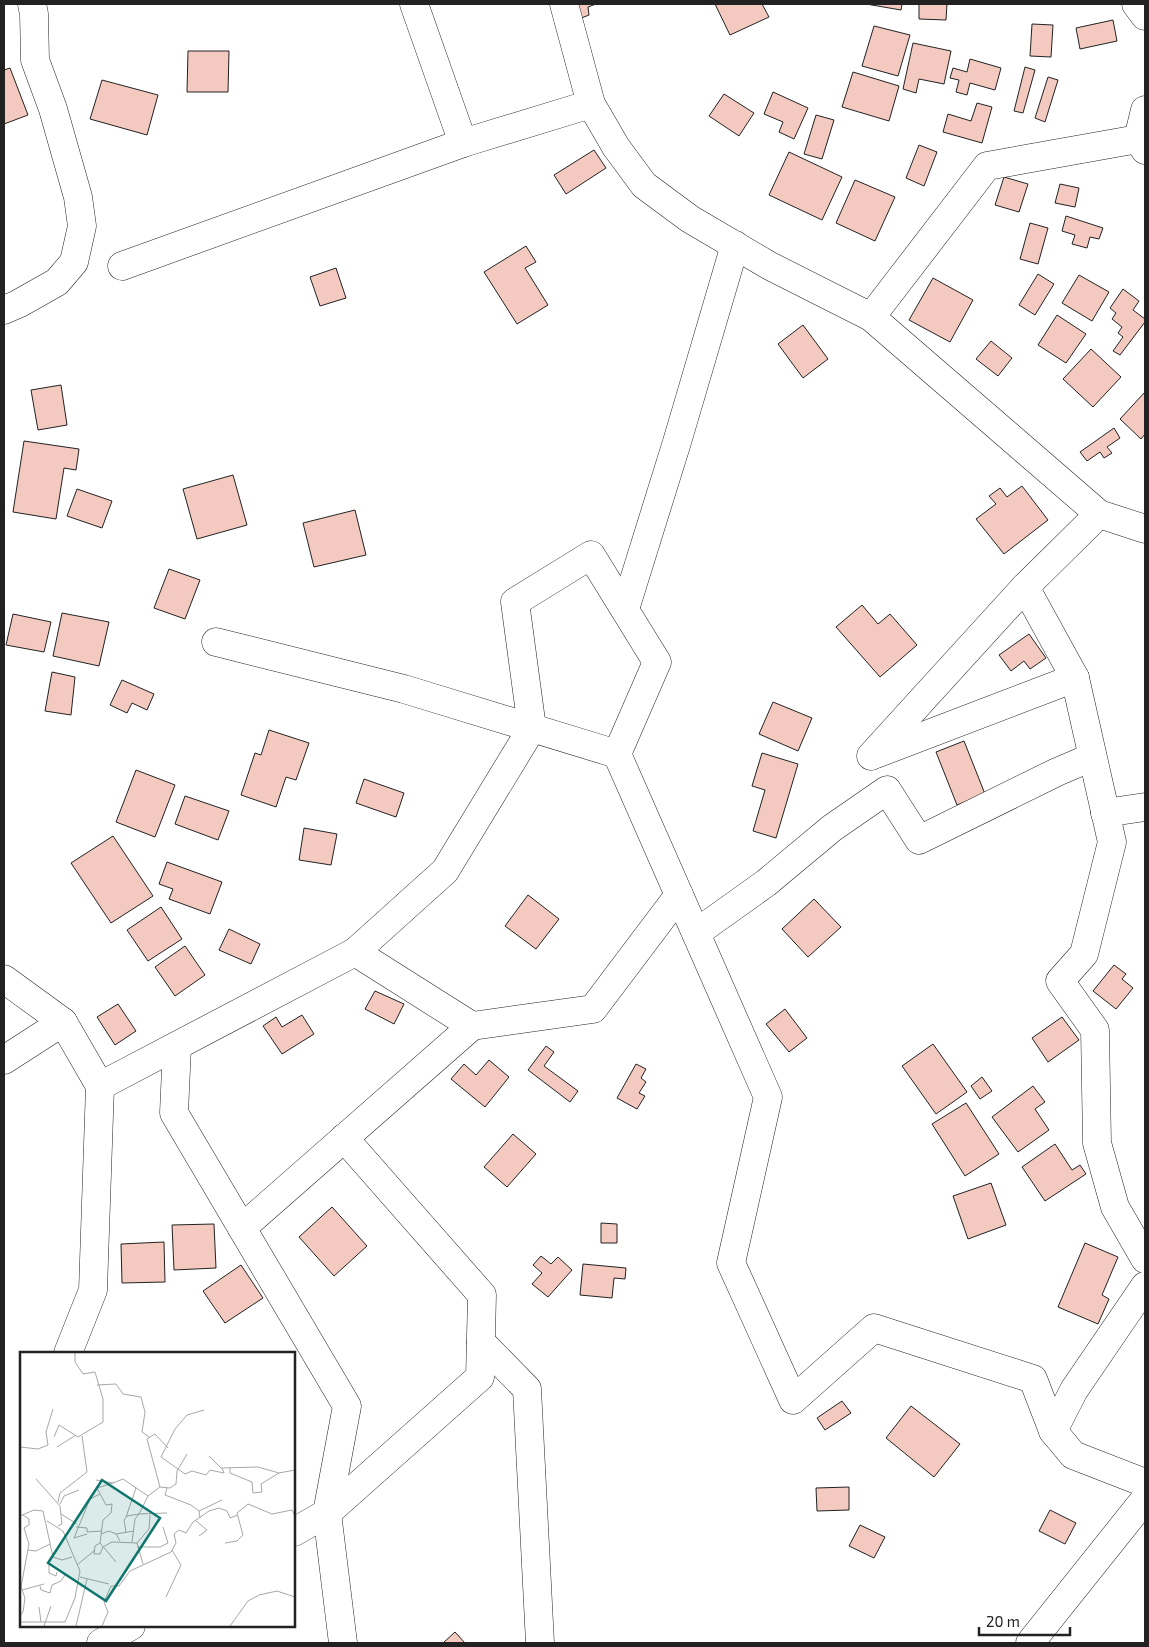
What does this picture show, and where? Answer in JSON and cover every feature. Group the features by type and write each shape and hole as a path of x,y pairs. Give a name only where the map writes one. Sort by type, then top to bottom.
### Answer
{"street":[{"path":"4,310 57,282 74,262 82,226 78,197 52,109 35,60 32,4"},
{"path":"414,4 463,142"},
{"path":"564,4 591,104 616,147 644,185 690,219 770,266 871,317 1099,514 1145,529"},
{"path":"1136,4 1145,16"},
{"path":"122,266 463,142 591,104"},
{"path":"871,317 986,166 1142,144 1145,110"},
{"path":"624,609 677,442 735,245"},
{"path":"871,756 1025,587 1099,514"},
{"path":"100,1086 355,952 445,871 532,728 515,602 591,555 658,662 617,754 768,1097 731,1263 794,1400 874,1328 1033,1379 1053,1432 1073,1455 1145,1484"},
{"path":"1025,587 1075,678 1112,842 1084,954 1060,980 1094,1030 1097,1143 1114,1207 1145,1259"},
{"path":"216,642 404,689 617,754"},
{"path":"871,756 1075,678"},
{"path":"871,756 887,790 919,840 1057,772 1092,757"},
{"path":"696,933 766,883 832,828 887,790"},
{"path":"1105,813 1145,808"},
{"path":"242,1228 472,1026 593,1010 679,895"},
{"path":"355,952 472,1026"},
{"path":"4,979 63,1022 100,1086 93,1290 68,1352"},
{"path":"4,1060 63,1022"},
{"path":"177,1046 174,1113 347,1406 327,1513 343,1643"},
{"path":"295,1531 327,1513 480,1377 482,1295 344,1138"},
{"path":"1053,1432 1074,1390 1145,1286"},
{"path":"481,1342 526,1389 540,1643"},
{"path":"1030,1643 1145,1499"},
{"path":"101,1643 129,1627"}],"building":[{"path":"575,4 596,4 588,7 589,15 579,19"},
{"path":"715,4 762,4 769,17 730,35"},
{"path":"866,4 902,4 901,10"},
{"path":"919,4 947,4 946,20 919,19"},
{"path":"1113,20 1117,41 1080,49 1076,28"},
{"path":"1032,24 1053,25 1051,57 1030,56"},
{"path":"874,26 910,35 898,76 862,66"},
{"path":"913,43 951,51 944,84 919,79 916,93 903,89"},
{"path":"188,51 229,51 228,92 187,92"},
{"path":"970,59 1001,68 995,90 970,83 967,95 956,92 959,80 950,78 953,68 967,72"},
{"path":"1025,67 1035,70 1023,113 1014,111"},
{"path":"10,68 28,115 4,124 4,70"},
{"path":"853,72 899,86 889,121 842,107"},
{"path":"1048,77 1058,80 1045,122 1035,118"},
{"path":"102,80 158,95 147,135 90,119"},
{"path":"773,92 808,108 794,139 779,132 783,122 764,114"},
{"path":"724,94 754,113 739,136 709,116"},
{"path":"977,103 992,107 982,143 943,132 948,114 971,121"},
{"path":"816,115 834,120 822,159 804,154"},
{"path":"919,145 937,152 924,186 906,178"},
{"path":"594,150 606,168 566,194 554,175"},
{"path":"789,152 842,177 822,220 769,195"},
{"path":"1004,177 1028,184 1019,212 995,205"},
{"path":"855,180 895,197 875,241 836,223"},
{"path":"1060,184 1079,188 1075,207 1055,203"},
{"path":"1066,216 1103,228 1099,239 1090,237 1087,248 1072,244 1075,235 1062,231"},
{"path":"1030,223 1048,228 1038,264 1020,259"},
{"path":"526,246 536,262 525,268 548,305 517,324 484,272"},
{"path":"336,268 346,298 320,306 310,277"},
{"path":"1038,274 1054,284 1035,315 1019,305"},
{"path":"1079,275 1109,292 1092,321 1062,303"},
{"path":"933,278 973,300 950,342 909,320"},
{"path":"1123,289 1139,301 1133,310 1145,319 1145,322 1120,355 1113,351 1123,337 1118,333 1122,327 1112,319 1116,313 1110,308"},
{"path":"1057,315 1086,334 1066,363 1038,345"},
{"path":"803,325 828,359 803,378 778,344"},
{"path":"991,341 1012,358 998,376 976,359"},
{"path":"1091,349 1121,377 1093,407 1063,379"},
{"path":"61,385 67,425 38,430 31,390"},
{"path":"1145,392 1145,434 1141,439 1120,419"},
{"path":"1114,428 1120,438 1107,447 1112,453 1104,458 1100,452 1087,461 1080,452"},
{"path":"24,441 79,449 76,470 64,468 56,519 13,512"},
{"path":"233,475 247,525 197,539 183,489"},
{"path":"1022,486 1048,520 1004,554 976,519 996,504 989,496 1000,488 1007,497"},
{"path":"77,489 112,501 102,528 67,516"},
{"path":"355,510 366,555 314,567 303,523"},
{"path":"169,569 200,580 185,619 154,608"},
{"path":"862,605 878,624 890,614 917,645 880,677 836,627"},
{"path":"62,613 109,622 99,666 53,656"},
{"path":"13,614 51,622 44,652 6,645"},
{"path":"1029,634 1046,658 1030,669 1024,661 1011,671 999,655"},
{"path":"52,672 75,677 71,715 45,711"},
{"path":"122,680 154,694 147,710 132,703 127,713 110,705"},
{"path":"773,702 812,718 798,751 759,734"},
{"path":"269,730 309,743 296,780 286,777 276,807 241,795 255,753 261,755"},
{"path":"964,741 985,794 957,805 936,752"},
{"path":"762,753 798,764 776,838 753,831 765,790 752,786"},
{"path":"136,770 175,785 155,837 116,822"},
{"path":"364,779 404,793 396,817 356,803"},
{"path":"185,796 229,811 218,840 175,824"},
{"path":"304,828 337,834 331,865 299,860"},
{"path":"113,836 153,896 111,923 71,863"},
{"path":"167,862 222,882 210,914 169,899 173,889 159,884"},
{"path":"528,895 559,919 536,949 505,926"},
{"path":"814,899 841,927 808,957 782,929"},
{"path":"161,907 182,939 148,961 127,930"},
{"path":"229,929 260,944 251,964 219,950"},
{"path":"185,946 205,975 175,996 155,967"},
{"path":"1114,965 1126,974 1122,979 1133,988 1116,1009 1093,991"},
{"path":"375,991 404,1004 394,1024 365,1009"},
{"path":"118,1004 136,1031 115,1045 97,1017"},
{"path":"785,1009 807,1038 789,1052 766,1024"},
{"path":"302,1015 314,1034 282,1054 263,1026 276,1017 282,1027"},
{"path":"1062,1017 1079,1040 1048,1062 1032,1038"},
{"path":"933,1044 967,1092 936,1114 902,1066"},
{"path":"546,1046 554,1052 544,1066 578,1091 570,1102 528,1070"},
{"path":"489,1060 509,1077 485,1107 451,1079 464,1064 476,1075"},
{"path":"636,1064 646,1069 641,1078 646,1082 639,1093 645,1096 637,1109 617,1098"},
{"path":"982,1077 992,1091 980,1099 971,1086"},
{"path":"1033,1086 1045,1102 1035,1109 1049,1130 1018,1152 992,1117"},
{"path":"966,1103 999,1154 965,1176 932,1124"},
{"path":"513,1134 536,1154 507,1187 484,1167"},
{"path":"1055,1144 1072,1170 1080,1165 1086,1174 1045,1201 1022,1167"},
{"path":"991,1183 1006,1225 968,1239 953,1196"},
{"path":"332,1207 367,1246 334,1276 299,1237"},
{"path":"601,1223 617,1224 617,1243 601,1243"},
{"path":"214,1224 216,1268 174,1270 172,1225"},
{"path":"164,1242 165,1282 122,1283 121,1244"},
{"path":"1085,1243 1118,1257 1102,1295 1109,1299 1098,1324 1058,1307"},
{"path":"541,1256 551,1264 558,1257 572,1270 548,1297 532,1284 542,1273 533,1265"},
{"path":"583,1264 626,1268 625,1279 614,1278 612,1298 580,1295"},
{"path":"241,1265 263,1298 225,1323 203,1291"},
{"path":"842,1401 851,1413 825,1430 817,1418"},
{"path":"911,1406 960,1444 934,1477 886,1438"},
{"path":"849,1487 849,1510 817,1511 816,1488"},
{"path":"1050,1510 1076,1523 1065,1544 1039,1531"},
{"path":"860,1525 885,1537 874,1558 849,1546"},
{"path":"455,1632 465,1643 443,1643"}]}
